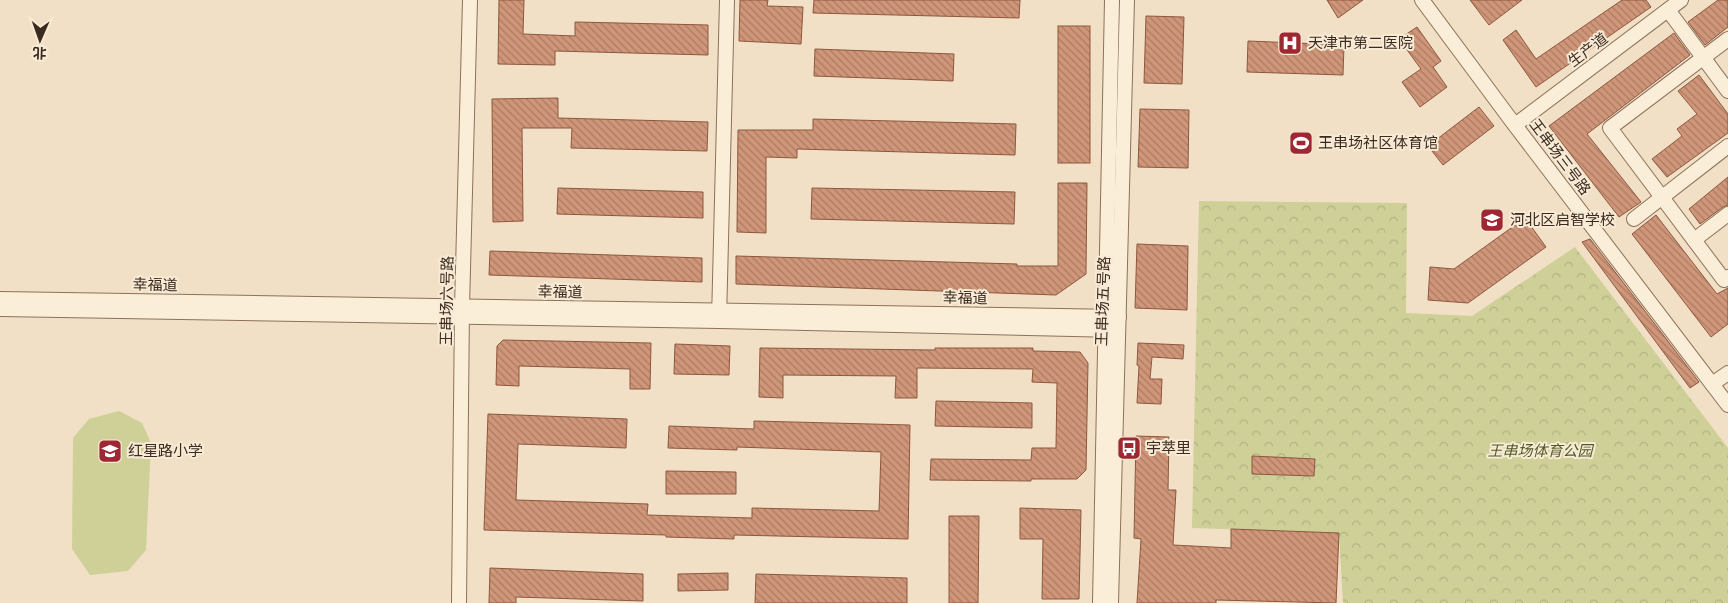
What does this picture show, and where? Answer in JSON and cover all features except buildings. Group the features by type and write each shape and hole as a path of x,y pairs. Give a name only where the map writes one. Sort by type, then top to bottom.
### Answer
{"street":[{"name":"王串场六号路","path":"459,603 462,311 470,0"},
{"path":"719,316 726,0"},
{"name":"王串场五号路","path":"1111,603 1112,0"},
{"name":"王串场五号路","path":"1100,603 1126,0"},
{"name":"王串场三号路","path":"1422,0 1728,405"},
{"name":"生产道","path":"1515,125 1681,0"},
{"path":"1668,10 1728,91"},
{"path":"1728,39 1610,128 1724,280 1728,277"},
{"path":"1634,219 1728,146"},
{"path":"1694,240 1728,214"},
{"name":"幸福道","path":"0,299 462,311 1112,323"},
{"name":"幸福道","path":"0,308 462,311"},
{"path":"1712,384 1728,373"}],"green space":[{"name":"王串场体育公园","path":"1199,201 1407,203 1406,313 1472,316 1575,247 1728,448 1728,603 1343,603 1339,533 1192,528"},
{"path":"119,411 142,423 151,443 146,550 128,571 90,575 72,549 73,438 89,419"}],"place":[{"name":"天津市第二医院","path":"1290,43"},
{"name":"王串场社区体育馆","path":"1301,143"},
{"name":"河北区启智学校","path":"1492,220"},
{"name":"宇萃里","path":"1129,448"},
{"name":"红星路小学","path":"110,451"}]}
